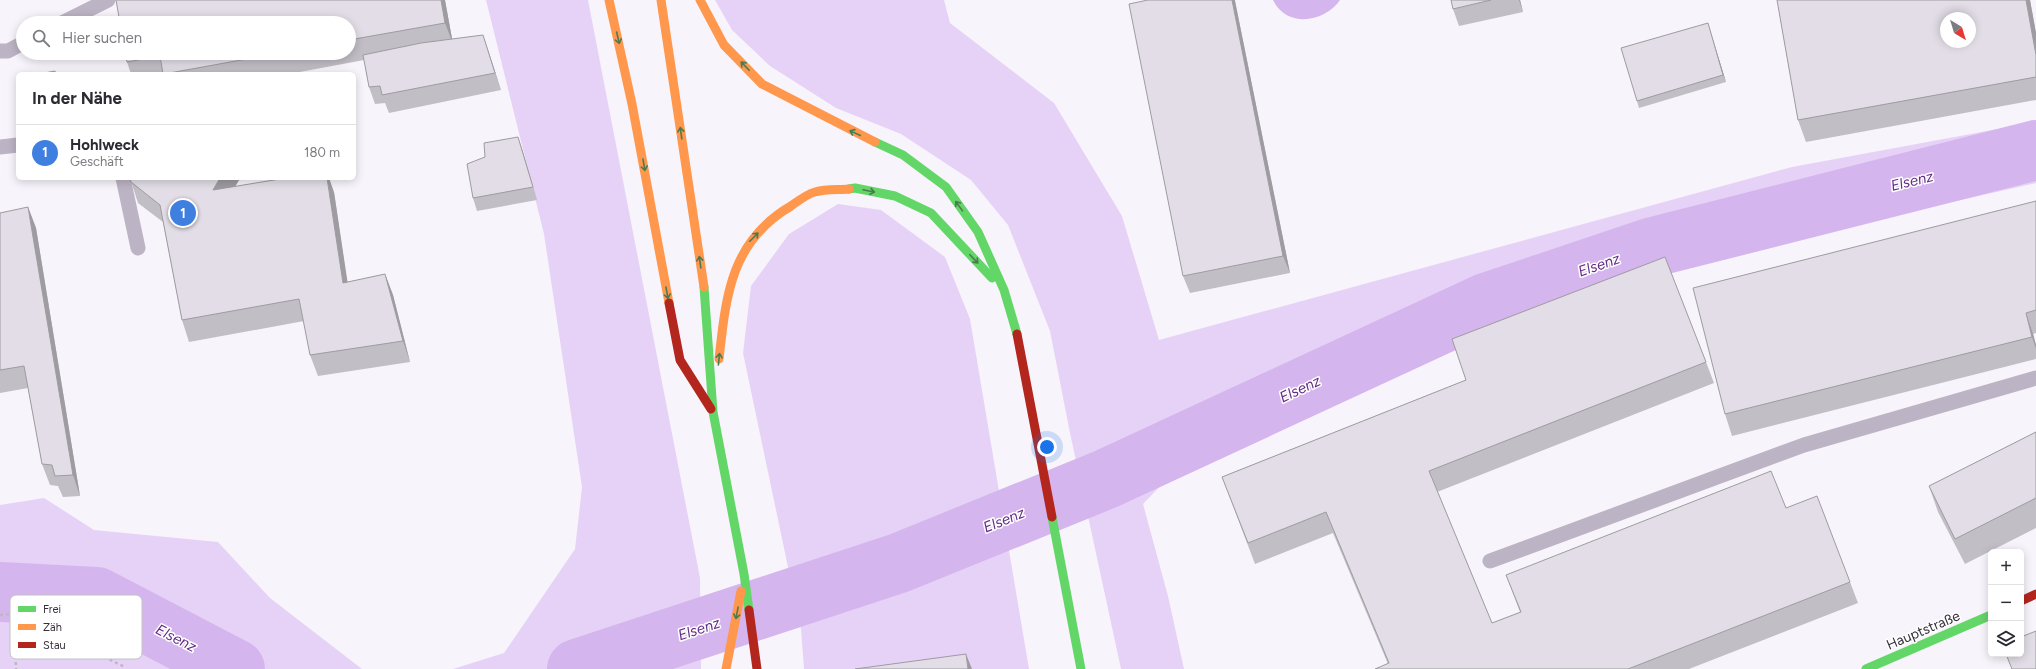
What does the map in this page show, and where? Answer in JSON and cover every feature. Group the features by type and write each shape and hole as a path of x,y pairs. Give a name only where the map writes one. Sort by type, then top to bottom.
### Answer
{"main road":[{"path":"609,0 632,104 680,360 713,412"},
{"path":"661,0 704,289 713,412 744,574 757,669"},
{"path":"700,0 724,44 762,84 841,126 903,155 946,187 978,232 1004,290 1019,338 1081,669"},
{"path":"713,412 724,314 733,274 748,244 772,219 814,192 855,188 895,196 931,213 1004,290"},
{"path":"726,669 744,574"},
{"path":"2024,600 2036,594"},
{"name":"Hauptstraße","path":"1866,669 1988,616"}],"lane":[{"path":"76,16 108,0"},
{"path":"0,51 8,50 16,46"},
{"path":"0,147 16,145"},
{"path":"123,180 138,248"},
{"path":"1490,560 1804,445 2036,378"}],"path":[{"path":"0,615 10,614"},
{"path":"16,659 16,669"},
{"path":"110,659 125,666"}],"shaded area":[{"path":"486,0 588,0 700,578 701,669 453,669 504,653 575,549 582,487 544,234"},
{"path":"715,0 944,0 950,23 1054,103 1122,216 1159,340 1792,167 2036,122 2036,183 1801,236 1631,281 1474,332 1192,453 1143,504 1168,596 1184,669 1121,669 1070,433 1050,331 1008,225 971,180 901,134 836,108 770,66 732,30"},
{"path":"1273,0 1340,0 1333,8 1316,17 1296,19 1279,9"},
{"path":"838,204 881,210 945,257 970,319 1029,669 804,669 801,629 743,353 751,286 789,234"},
{"path":"44,498 94,530 218,542 270,598 362,669 0,669 0,505"}],"building":[{"path":"116,0 441,0 445,23 356,39 356,16 119,16"},
{"path":"1148,0 1232,0 1283,256 1183,276 1129,4"},
{"path":"1451,0 1491,0 1453,9"},
{"path":"1777,0 2026,0 2036,55 2036,77 1798,120"},
{"path":"1708,23 1723,75 1637,101 1621,48"},
{"path":"483,35 495,73 382,95 380,86 369,87 363,55 421,43"},
{"path":"127,60 138,60 127,62"},
{"path":"161,60 241,60 174,72 163,72"},
{"path":"518,137 533,187 473,198 467,164 485,157 484,143"},
{"path":"130,180 219,180 213,190 274,180 327,180 343,283 385,274 403,341 310,355 299,299 182,320 160,205 131,182"},
{"path":"2036,201 2036,310 2026,313 2032,337 1725,414 1693,288"},
{"path":"28,207 73,475 55,476 52,465 42,464 24,366 0,370 0,213"},
{"path":"1665,257 1706,362 1429,471 1492,623 1521,612 1506,575 1771,471 1786,508 1817,496 1850,582 1628,669 1375,669 1389,663 1326,512 1248,543 1222,477 1466,380 1452,339"},
{"path":"2036,432 2036,498 1955,539 1929,486"},
{"path":"2036,631 2036,669 2012,669 2007,657 2024,657 2024,636"},
{"path":"966,654 968,669 855,669"}],"waterway":[{"name":"Elsenz","path":"577,669 899,563 1106,479 1486,303 1653,247 2036,150"},
{"name":"Elsenz","path":"0,592 58,595"},
{"name":"Elsenz","path":"142,620 235,669"}],"traffic: fast":[{"path":"875,142 903,155 946,187 978,232 1004,290 1017,334"},
{"path":"849,189 855,188 895,196 931,213 992,278"},
{"path":"704,287 713,412 744,574 749,610"},
{"path":"1052,517 1081,669"},
{"path":"1866,669 1988,616"}],"traffic: slow":[{"path":"609,0 632,104 669,303"},
{"path":"661,0 704,287"},
{"path":"700,0 724,45 762,84 875,142"},
{"path":"719,359 729,292 735,272 744,253 755,236 771,220 809,194 823,190 849,189"},
{"path":"726,669 741,591"}],"traffic: jam":[{"path":"669,303 680,360 711,409"},
{"path":"1017,334 1052,517"},
{"path":"2024,600 2036,594"},
{"path":"749,610 757,669"}],"place":[{"name":"Hohlweck","path":"183,213"}]}
